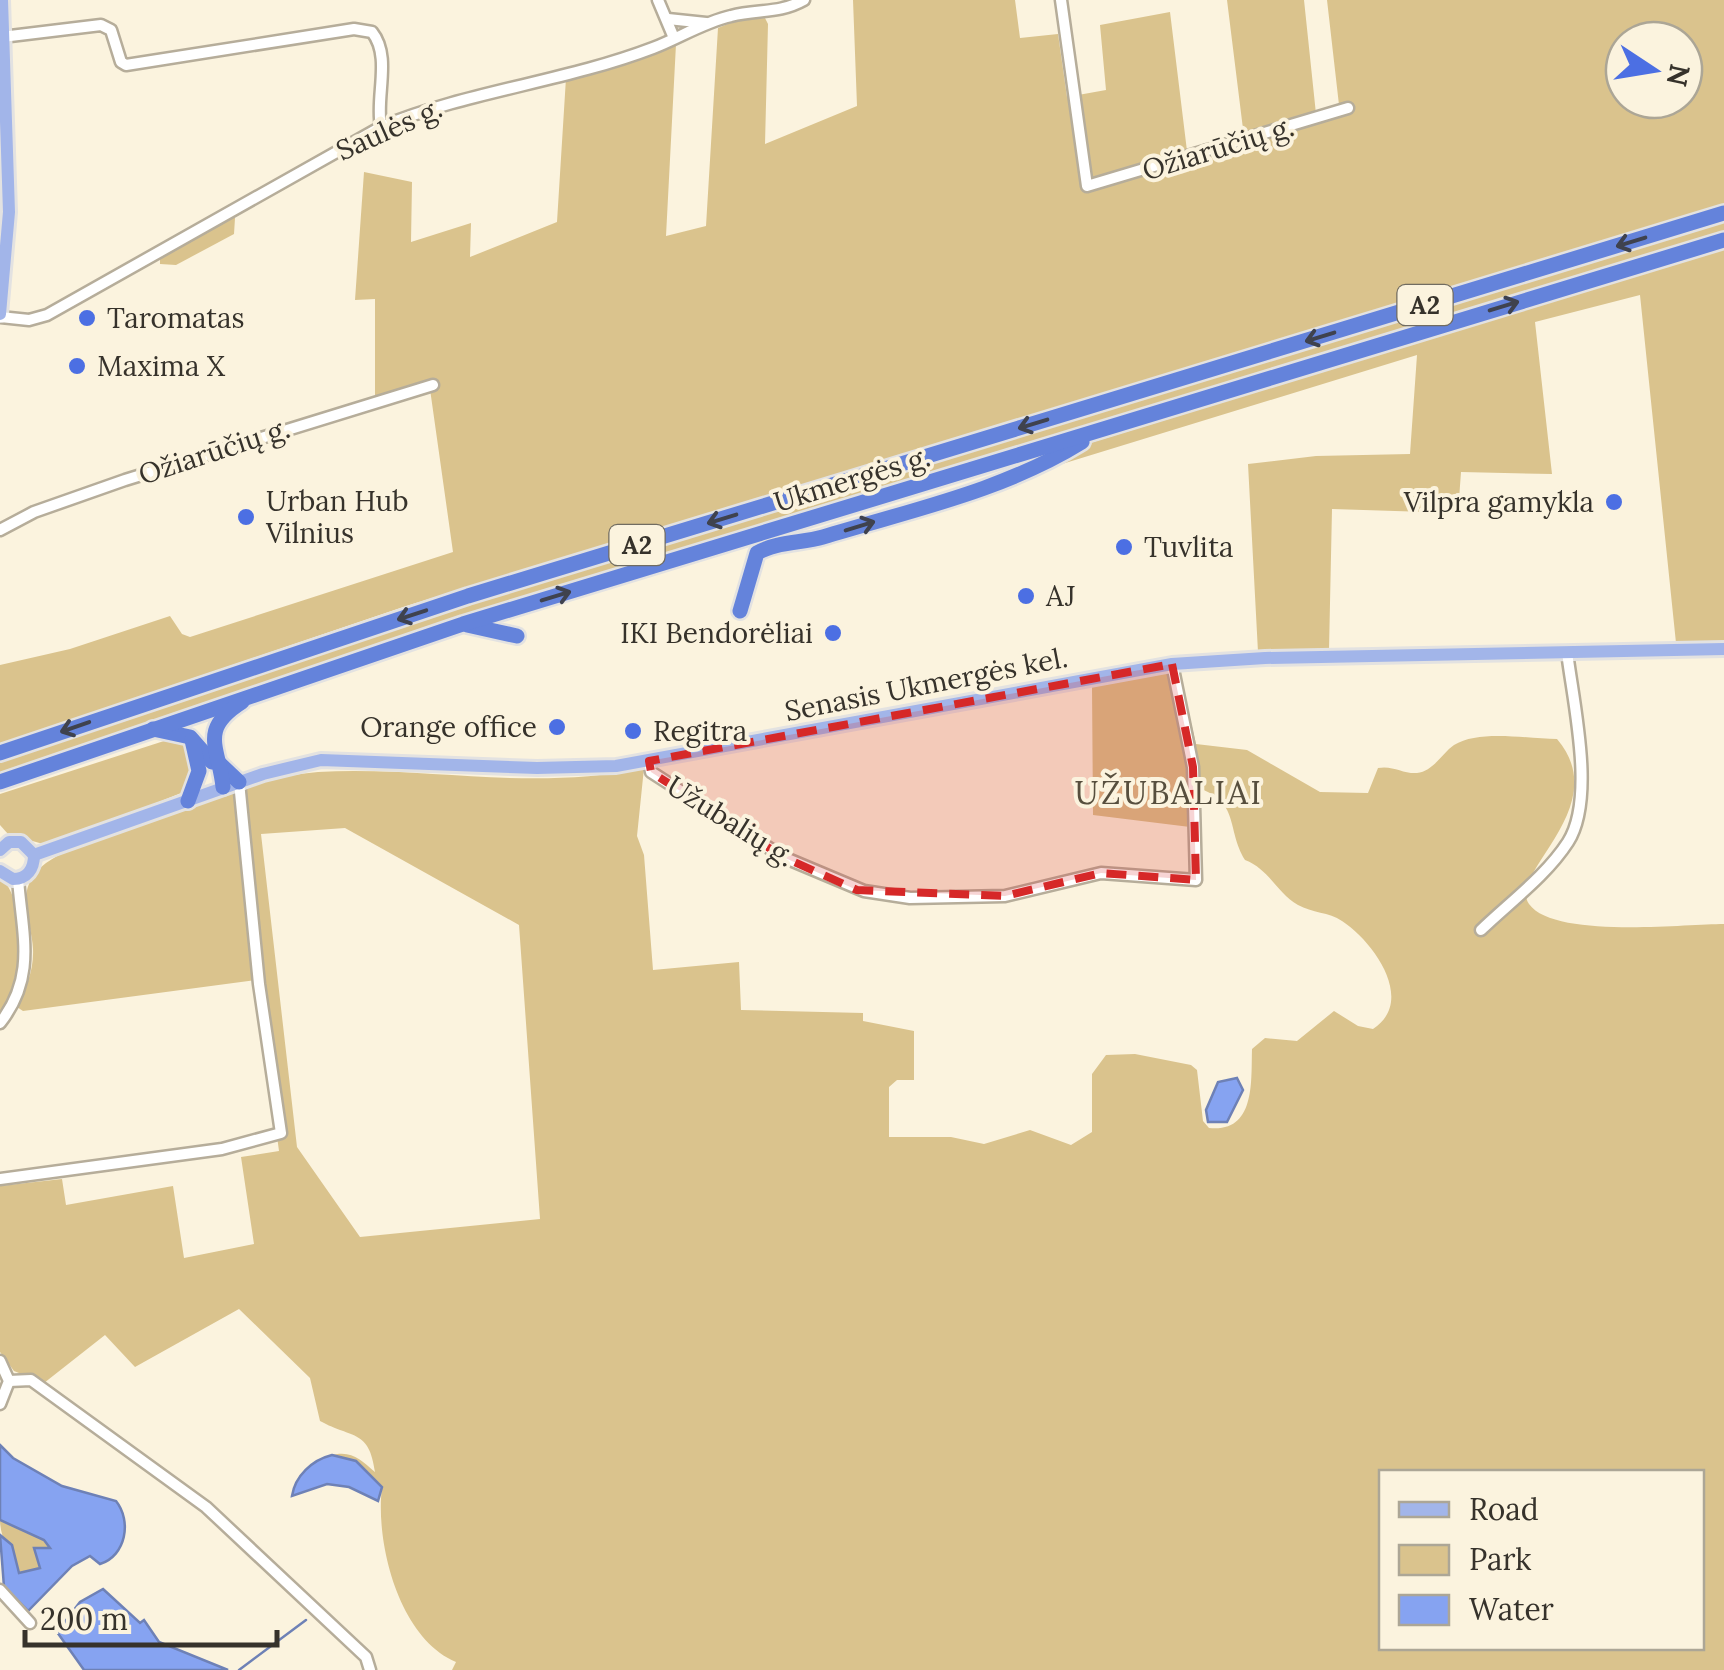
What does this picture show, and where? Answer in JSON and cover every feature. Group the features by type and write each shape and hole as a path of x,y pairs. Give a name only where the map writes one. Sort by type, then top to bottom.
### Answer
{"highway":[{"name":"Ukmergės g.","path":"0,753 450,602 1724,214"},
{"name":"Ukmergės g.","path":"1,781 463,624 1724,240"},
{"path":"740,611 757,553 764,549 816,539 1014,479 1137,418"},
{"path":"463,624 516,636"},
{"path":"223,788 212,747 216,727 229,711 263,690"},
{"path":"149,728 190,737 206,751 223,788"},
{"path":"188,801 196,786 199,758 190,737"},
{"path":"218,763 239,782"}],"main road":[{"path":"0,315 2,0"},
{"name":"Senasis Ukmergės kel.","path":"34,855 239,782 320,760 568,769 649,761 1172,664 1265,658 1724,648"},
{"path":"0,871 18,879 33,868 34,855 21,842 1,845"}],"street":[{"path":"658,0 674,38"},
{"name":"Saulės g.","path":"0,315 29,320 47,315 381,126 440,102 487,95 674,38 732,15 782,12 804,0"},
{"name":"Ožiarūčių g.","path":"1060,0 1088,186 1348,108"},
{"path":"668,19 712,22"},
{"path":"2,37 101,25 111,30 121,62 126,64 354,29 372,32 383,65 376,104 381,126"},
{"name":"Ožiarūčių g.","path":"0,530 34,512 125,480 432,385"},
{"path":"1481,930 1546,870 1574,830 1581,784 1567,652"},
{"name":"Užubalių g.","path":"649,761 650,772 775,852 857,890 898,898 1005,896 1101,873 1196,880 1194,767 1172,664"},
{"path":"0,1179 222,1149 281,1133 259,984 239,782"},
{"path":"0,1023 18,994 26,967 18,879"},
{"path":"0,1361 9,1381 0,1404"},
{"path":"9,1381 32,1380 190,1494 281,1572 366,1656 370,1670"},
{"path":"0,1590 30,1623"}],"highlighted area":[{"path":"1172,664 1193,767 1196,880 1101,873 1005,896 857,890 783,857 651,772 649,761"}],"green space":[{"path":"853,0 1015,0 1020,38 1058,34 1067,97 1106,90 1100,25 1170,12 1187,151 1244,137 1227,0 1304,0 1316,114 1339,105 1327,0 1724,0 1724,204 406,606 0,744 0,665 70,649 170,616 182,634 190,637 453,552 429,382 375,397 375,299 355,300 364,172 412,182 411,242 471,223 470,257 557,222 566,78 676,44 666,236 706,226 718,28 735,21 765,18 765,144 857,106"},
{"path":"230,217 235,218 234,234 176,265 160,264 160,257"},
{"path":"1724,220 1724,232 428,631 0,775 0,761 575,569"},
{"path":"1724,248 1724,642 1676,643 1640,295 1535,322 1552,474 1461,472 1458,513 1332,509 1329,650 1258,652 1248,464 1316,456 1410,454 1417,355 1049,468 1075,448 1093,442"},
{"path":"1179,671 1196,744 1247,750 1320,792 1368,793 1378,768 1423,772 1454,745 1477,737 1557,739 1572,764 1574,789 1568,813 1532,875 1526,891 1529,904 1543,915 1591,926 1724,924 1724,1670 452,1670 456,1662 436,1650 419,1632 395,1586 383,1535 382,1487 356,1461 332,1455 351,1455 375,1472 369,1448 358,1437 320,1421 310,1378 239,1309 135,1367 105,1335 44,1383 14,1371 0,1352 0,1186 62,1179 66,1205 173,1186 184,1258 254,1244 241,1157 279,1151 256,980 23,1011 17,1007 33,957 26,902 29,884 51,860 218,795 293,775 359,771 560,778 644,768 637,836 644,855 653,970 739,962 741,1010 863,1013 863,1021 914,1031 914,1080 897,1080 889,1087 889,1137 951,1137 984,1144 1030,1130 1071,1145 1092,1132 1092,1074 1106,1055 1135,1054 1191,1065 1197,1070 1203,1121 1209,1128 1224,1127 1243,1114 1250,1089 1252,1049 1265,1038 1297,1041 1334,1011 1358,1026 1373,1029 1385,1017 1391,1003 1391,988 1377,957 1337,918 1298,905 1245,860 1226,808 1211,794 1198,788 1190,827 1093,815 1092,687","holes":["345,828 519,925 540,1219 360,1237 297,1147 261,834"]},
{"path":"164,741 183,745 195,759 189,787 181,793 50,846 8,834 0,825 0,794"},
{"path":"0,876 15,905 19,943 14,981 0,1012"},
{"path":"0,1520 44,1540 51,1548 43,1550 41,1568 19,1574 4,1541"}],"water":[{"path":"1237,1078 1243,1090 1227,1122 1208,1122 1206,1110 1218,1082"},
{"path":"0,1445 13,1458 62,1486 116,1501 124,1518 124,1537 116,1554 100,1564 90,1556 72,1566 28,1611 4,1587 0,1535 12,1545 19,1573 40,1568 34,1548 50,1548 44,1540 0,1520"},
{"path":"332,1455 356,1461 382,1487 378,1501 349,1487 327,1484 292,1496 306,1470"},
{"path":"103,1589 140,1623 144,1620 159,1642 228,1670 84,1670 57,1632 80,1602"}],"waterway":[{"path":"239,1670 306,1620"}],"place":[{"name":"Taromatas","path":"87,318"},
{"name":"Maxima X","path":"77,366"},
{"name":"Vilpra gamykla","path":"1614,502"},
{"name":"Urban Hub Vilnius","path":"246,517"},
{"name":"Tuvlita","path":"1124,547"},
{"name":"AJ","path":"1026,596"},
{"name":"IKI Bendorėliai","path":"833,633"},
{"name":"Orange office","path":"557,727"},
{"name":"Regitra","path":"633,731"}],"district":[{"name":"UŽUBALIAI","path":"1169,792"}]}
